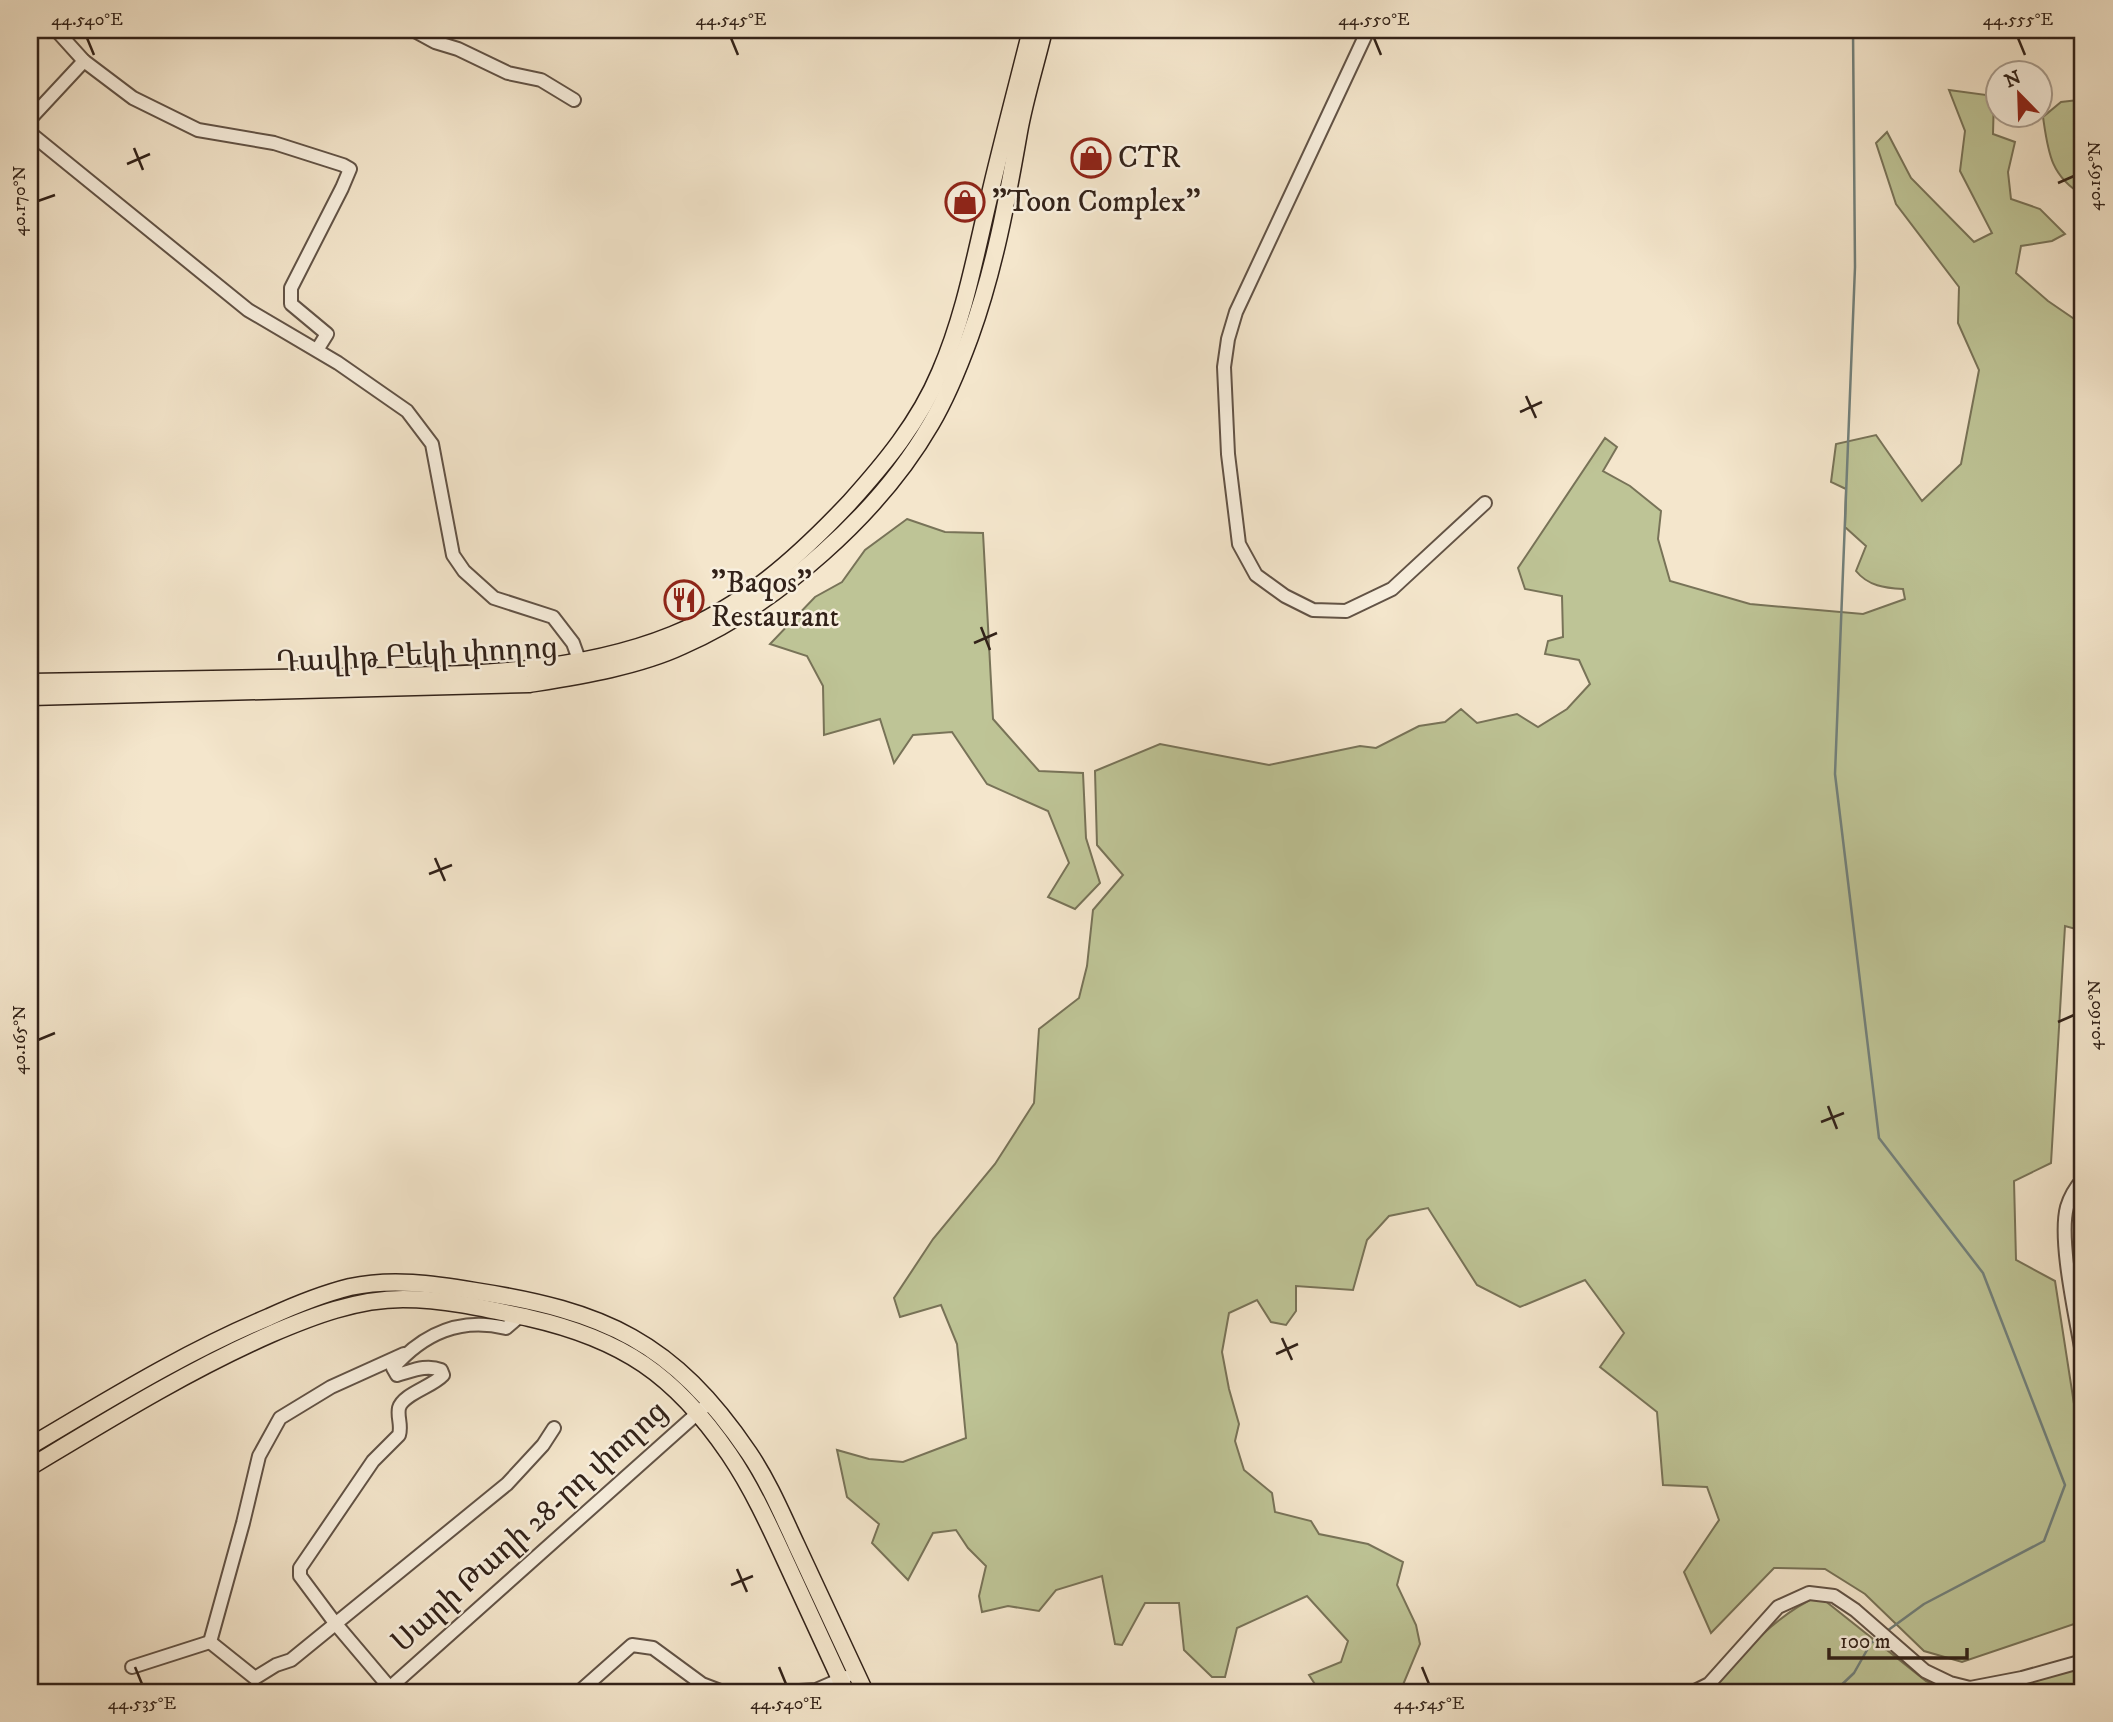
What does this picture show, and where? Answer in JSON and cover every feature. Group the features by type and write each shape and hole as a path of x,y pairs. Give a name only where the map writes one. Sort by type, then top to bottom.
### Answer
{"main road":[{"name":"Դավիթ Բեկի փողոց","path":"30,697 540,667 582,667 682,646 722,625 783,584 855,522 911,455 938,411 970,337 1000,232 1011,140 1031,30"},
{"name":"Դավիթ Բեկի փողոց","path":"582,667 652,642 721,611 799,555 884,465 922,409 950,349 982,228 1044,30"},
{"path":"982,228 986,239 992,240 1000,232"},
{"name":"Դավիթ Բեկի փողոց","path":"30,682 243,685"},
{"path":"30,1446 161,1369 243,1328 332,1292 388,1282 435,1285 549,1304 624,1331 651,1347 710,1402 750,1455 772,1494 865,1692"},
{"path":"30,1468 137,1402 211,1362 332,1310 402,1299 453,1303 520,1316 587,1334 638,1359 678,1392 697,1413 745,1480 843,1686"}],"street":[{"path":"56,30 84,61 133,97 198,130 274,144 343,164 349,169 291,288 291,304 327,334 317,350"},
{"path":"414,30 508,74 541,80 574,100"},
{"path":"1368,30 1236,312 1228,339 1224,367 1228,454 1239,544 1256,575 1285,596 1313,610 1346,611 1392,589 1485,503"},
{"path":"30,119 84,61"},
{"path":"30,133 248,310 317,350 407,411 432,444 453,555 464,571 494,598 553,617 573,643 582,667"},
{"path":"2083,1179 2076,1186 2067,1207 2064,1237 2083,1359"},
{"path":"210,1642 259,1456 280,1418 339,1382 407,1352 447,1330 468,1324 506,1328 520,1316"},
{"path":"387,1690 300,1576 300,1568 373,1461 399,1435 400,1406 404,1399 434,1384 443,1375 441,1370 435,1368 422,1368 397,1375 393,1368 407,1352"},
{"name":"Սարի Թաղի 28-րդ փողոց","path":"387,1690 710,1402"},
{"path":"210,1642 256,1678 276,1665 291,1660 507,1484 544,1445 554,1428"},
{"path":"1693,1692 1709,1685 1778,1607 1809,1593 1834,1595 1925,1671 1950,1683 1970,1688 2022,1678 2083,1661"},
{"path":"132,1667 210,1642"},
{"path":"579,1692 632,1645 653,1648 702,1684 723,1692"},
{"path":"782,1692 843,1686 855,1672"}],"green space":[{"path":"1949,90 1983,95 1983,130 1993,130 1993,134 2015,142 2008,172 2011,199 2040,209 2065,234 2052,241 2021,246 2016,273 2048,301 2083,325 2083,931 2065,926 2051,1163 2014,1181 2016,1260 2055,1281 2083,1462 2083,1621 1962,1662 1924,1651 1865,1594 1825,1569 1774,1568 1711,1633 1684,1572 1719,1520 1707,1487 1663,1485 1657,1412 1600,1367 1624,1333 1585,1280 1520,1307 1477,1285 1428,1208 1389,1216 1367,1240 1353,1290 1296,1286 1296,1311 1286,1325 1271,1322 1257,1300 1229,1313 1222,1352 1239,1424 1235,1441 1244,1470 1272,1493 1275,1512 1311,1521 1319,1534 1368,1544 1403,1562 1397,1585 1416,1625 1420,1644 1400,1692 1320,1692 1309,1675 1341,1662 1348,1641 1307,1596 1237,1628 1225,1677 1212,1677 1184,1650 1179,1603 1145,1603 1122,1645 1115,1644 1102,1576 1056,1590 1039,1611 1008,1606 982,1612 979,1596 986,1566 968,1548 956,1530 933,1533 908,1580 872,1543 879,1524 847,1497 837,1450 869,1459 903,1462 966,1438 957,1344 941,1305 900,1317 894,1298 933,1239 995,1164 1034,1103 1039,1029 1079,998 1087,966 1093,910 1123,875 1097,845 1095,771 1160,744 1269,765 1360,746 1376,748 1419,726 1445,722 1461,709 1477,723 1517,714 1538,727 1567,709 1590,684 1579,660 1545,654 1548,641 1563,637 1562,596 1525,589 1518,568 1605,438 1617,447 1603,471 1630,486 1661,511 1658,539 1670,581 1750,604 1863,614 1905,599 1903,589 1871,583 1856,571 1866,546 1845,527 1846,489 1831,482 1836,444 1876,435 1922,501 1961,464 1979,370 1958,323 1959,287 1896,204 1876,143 1887,132 1911,178 1974,242 1992,233 1960,171 1965,131"},
{"path":"2078,100 2083,108 2083,195 2064,180 2049,152 2045,130 2054,130 2054,108 2061,102"},
{"path":"907,519 945,532 983,533 993,719 1039,771 1083,773 1086,838 1100,883 1075,909 1048,897 1069,863 1048,811 987,784 952,732 913,735 894,763 880,719 824,735 823,686 807,656 770,644 815,597 842,582 865,550"},
{"path":"1819,1596 1926,1681 1954,1692 1707,1692 1772,1626 1802,1604"},
{"path":"2083,1668 2083,1692 1979,1692"}],"waterway":[{"path":"1853,30 1855,267 1835,774 1879,1138 1983,1273 2065,1485 2044,1541 1924,1604 1887,1631"},
{"path":"1834,1692 1854,1673 1871,1643 1878,1638"}],"place":[{"name":"CTR","path":"1091,158"},
{"name":"\"Toon Complex\"","path":"965,202"},
{"name":"\"Baqos\" Restaurant","path":"684,600"}]}
